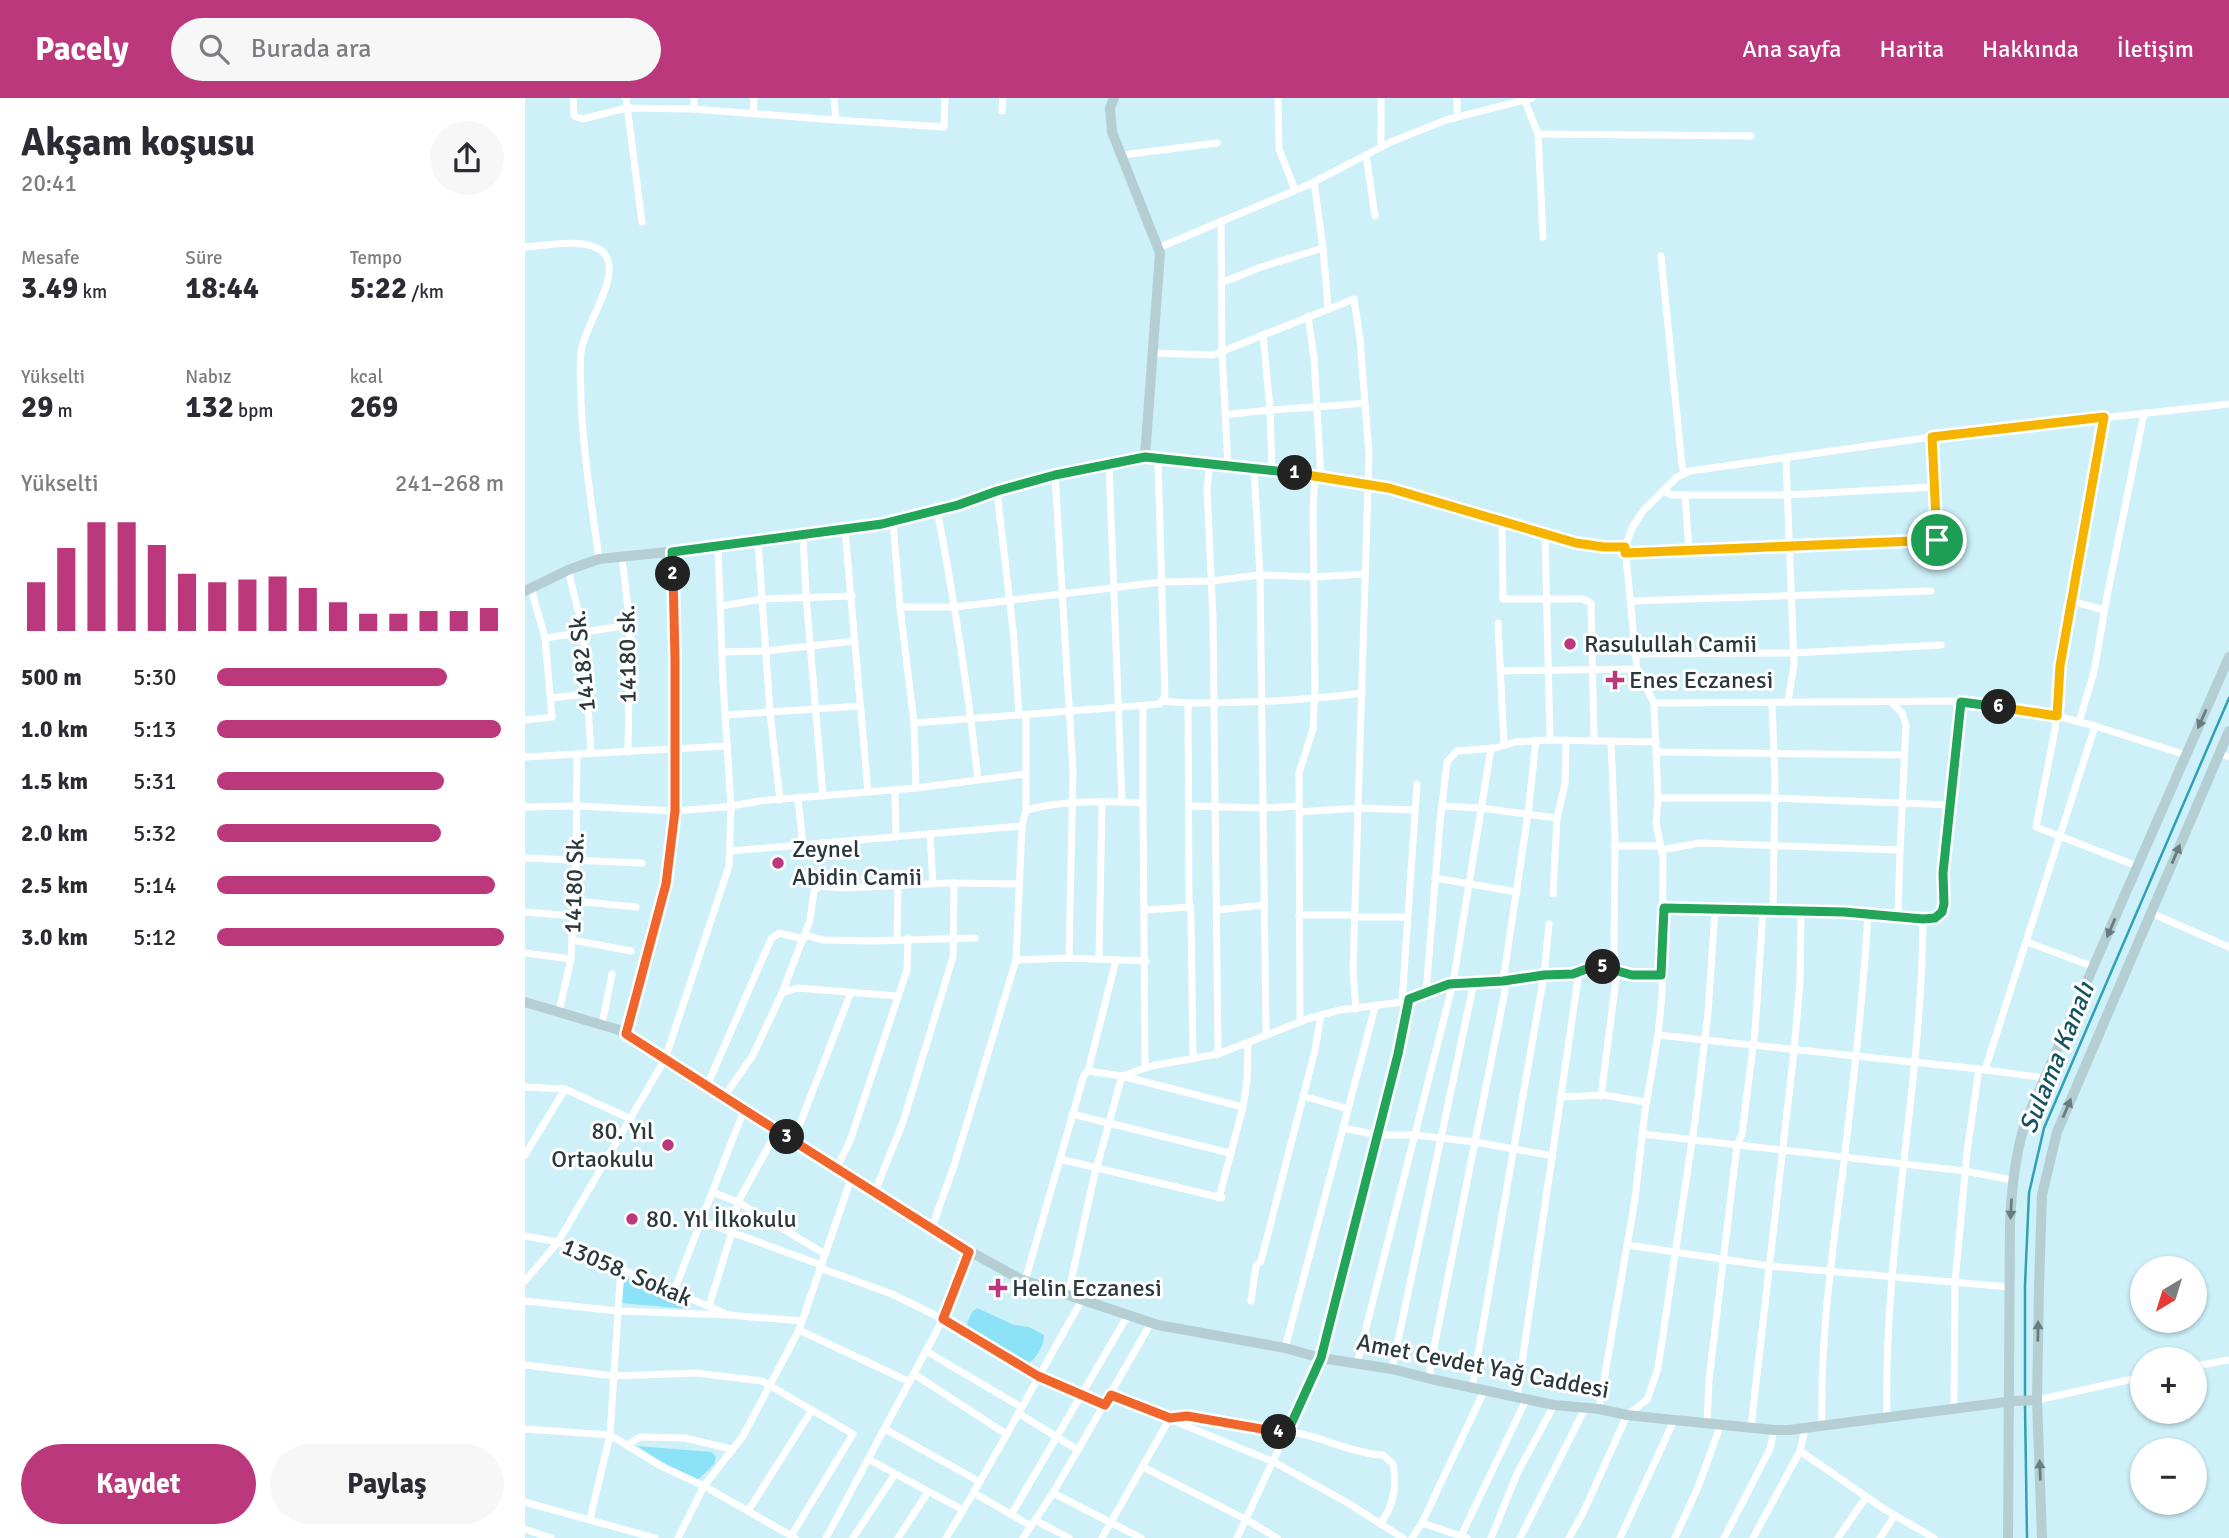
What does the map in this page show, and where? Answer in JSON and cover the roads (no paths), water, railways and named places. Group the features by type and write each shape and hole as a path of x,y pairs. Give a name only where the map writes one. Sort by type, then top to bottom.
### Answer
{"street":[{"path":"573,98 574,116 578,119 626,108 694,109 944,127 945,98"},
{"path":"626,98 642,222"},
{"path":"694,109 695,98"},
{"path":"753,112 754,98"},
{"path":"834,98 837,120"},
{"path":"1002,111 1003,98"},
{"path":"1114,98 1110,108 1112,132 1160,253 1140,458"},
{"path":"1278,98 1279,149 1295,190"},
{"path":"1381,98 1381,147"},
{"path":"1457,98 1457,117"},
{"path":"1158,248 1295,190 1381,147 1445,120 1528,99 1538,134 1543,237"},
{"path":"1538,134 1751,135"},
{"path":"1122,155 1217,143"},
{"path":"1366,155 1375,216"},
{"path":"1314,181 1328,307"},
{"path":"1221,221 1221,352 1228,466"},
{"path":"525,247 584,243 602,250 608,259 609,277 581,351 583,441 599,559"},
{"path":"1221,283 1261,267 1323,248"},
{"path":"1661,256 1684,473"},
{"path":"1152,353 1213,355 1328,307 1354,299 1360,339 1369,454 1353,971 1356,1009"},
{"path":"1300,1022 1299,773 1313,729 1315,700 1313,508 1318,475 1314,358 1308,316"},
{"path":"1263,335 1272,470"},
{"path":"1225,415 1270,409 1365,403"},
{"path":"1599,1409 1635,1199 1662,996 1663,858 1656,822 1658,798 1654,704 1637,669 1625,550 1637,518 1662,491 1684,473 1932,437 2229,404"},
{"path":"2079,722 2094,672 2144,413"},
{"path":"2104,417 2060,666 2057,716 2036,827 2137,866"},
{"path":"525,720 552,717 545,638 528,589 599,559 718,547 893,522 1055,475 1140,458 1318,475 1389,488 1545,535 1576,543 1625,550 1937,540 1932,437"},
{"path":"915,723 1160,704 1165,696 1158,459"},
{"path":"1786,459 1794,653 1788,702"},
{"path":"1109,464 1122,802"},
{"path":"1210,464 1207,488 1215,704 1218,1054"},
{"path":"1254,468 1260,575 1266,1034"},
{"path":"1055,475 1073,771 1069,958"},
{"path":"1662,491 1670,495 1787,495 1934,487"},
{"path":"932,1230 1016,960 1026,774 997,491"},
{"path":"1685,495 1689,550"},
{"path":"937,509 972,719 978,780"},
{"path":"893,522 900,607 915,723 916,788"},
{"path":"1502,522 1503,599 1581,598 1591,603 1594,741"},
{"path":"845,530 868,792"},
{"path":"803,535 823,796"},
{"path":"1545,535 1550,740"},
{"path":"758,541 770,712 780,800"},
{"path":"525,1281 558,1242 665,1059 729,866 731,806 718,547"},
{"path":"626,1034 666,884 675,811 672,552"},
{"name":"14180 sk.","path":"622,557 630,625 628,752"},
{"name":"14182 Sk.","path":"568,570 583,630 591,753"},
{"path":"900,607 955,607 1161,582 1211,581 1260,575 1314,577 1365,574"},
{"path":"1631,601 1931,591"},
{"path":"721,606 763,598 852,596"},
{"path":"2071,601 2104,610"},
{"path":"1498,623 1504,745"},
{"path":"545,638 583,630 630,625"},
{"path":"722,652 855,641"},
{"path":"1636,654 1794,653 1941,645"},
{"path":"2008,1538 2011,1401 2009,1287 2012,1180 2018,1147 2025,1123 2229,657"},
{"path":"1500,671 1637,669"},
{"path":"1162,701 1188,704 1262,704 1362,693"},
{"path":"551,698 587,694"},
{"path":"1891,702 1902,713 1906,725 1898,917"},
{"path":"1664,908 1935,918 1942,912 1944,904 1943,873 1961,702"},
{"path":"1654,704 1961,702 2057,716 2186,755"},
{"path":"1772,703 1773,912"},
{"path":"1188,704 1193,1059"},
{"path":"725,715 860,706"},
{"path":"1143,706 1145,1068"},
{"path":"1954,1409 1955,1283 1965,1171 1982,1070 2027,942 2095,726"},
{"path":"2042,1538 2035,1400 2042,1195 2057,1132 2151,913 2224,755 2229,731"},
{"path":"1426,993 1447,762 1457,751 1536,740 1656,742"},
{"path":"1431,1380 1430,1368 1505,981 1536,740"},
{"path":"1553,894 1557,818 1565,784 1566,740"},
{"path":"1601,1096 1614,971 1611,741"},
{"path":"525,757 727,746"},
{"path":"1357,1364 1453,984 1491,748"},
{"path":"1656,752 1905,755"},
{"name":"14180 Sk.","path":"559,1011 571,959 576,860 577,754"},
{"path":"525,807 577,806 675,811 895,791 1026,774"},
{"path":"1237,1538 1321,1358 1398,1054 1406,1000 1407,917 1417,784"},
{"path":"895,791 897,837"},
{"path":"1658,798 1774,798 1952,805"},
{"path":"798,799 803,845"},
{"path":"1026,810 1072,802 1143,803"},
{"path":"1099,959 1102,802"},
{"path":"1189,806 1415,810"},
{"path":"1442,806 1557,818"},
{"path":"730,851 1022,826"},
{"path":"930,834 933,884"},
{"path":"1614,846 1660,848 1699,843 1900,850"},
{"path":"525,858 642,863"},
{"path":"1435,878 1517,892"},
{"path":"724,1097 754,1055 782,993 810,920 814,891 819,886 843,888 954,883 1019,884"},
{"path":"874,1194 903,1122 951,967 954,883"},
{"path":"897,939 898,887"},
{"path":"574,901 636,907"},
{"path":"1217,910 1265,905"},
{"path":"1145,910 1190,907"},
{"path":"1569,1538 1627,1415 1647,1400 1658,1368 1708,1013 1715,910"},
{"path":"1707,1423 1709,1380 1737,1145 1742,1134 1755,1031 1763,911"},
{"path":"525,912 573,916"},
{"path":"1751,1427 1794,1051 1800,981 1801,912"},
{"path":"2151,913 2228,946"},
{"path":"1299,915 1407,917"},
{"path":"1822,1426 1821,1388 1831,1272 1857,1057 1868,915"},
{"path":"1887,1417 1886,1365 1916,1063 1923,966 1923,919"},
{"path":"1472,1388 1544,975 1549,923"},
{"path":"707,1086 771,939 779,933 823,940 975,938"},
{"path":"835,1169 850,1141 885,1040 907,970 908,938"},
{"path":"572,940 631,951"},
{"path":"2027,942 2094,967"},
{"path":"525,953 571,959"},
{"path":"1016,960 1069,958 1146,961"},
{"path":"1025,1281 1084,1075 1088,1071 1116,960"},
{"path":"1122,1076 1145,1068 1218,1054 1321,1015 1406,1000 1453,984 1565,975 1603,967 1632,975 1661,975"},
{"path":"1422,1523 1463,1537 1522,1399 1579,972"},
{"path":"602,1024 612,974"},
{"path":"1392,1369 1474,982"},
{"path":"782,993 797,988 897,996"},
{"path":"793,1142 851,992"},
{"name":"Amet Cevdet Yağ Caddesi","path":"525,1002 619,1030 932,1230 1025,1281 1151,1323 1285,1348 1321,1358 1392,1369 1431,1380 1554,1405 1775,1430 2035,1400"},
{"path":"1285,1348 1375,1007"},
{"path":"1251,1301 1256,1266 1261,1261 1321,1015"},
{"path":"1658,1035 2045,1079"},
{"path":"1060,1159 1221,1198 1243,1107 1248,1042"},
{"path":"1088,1071 1122,1076 1243,1107"},
{"path":"1068,1295 1122,1076"},
{"path":"525,1087 565,1089 631,1119"},
{"path":"525,1155 565,1089"},
{"path":"1303,1096 1348,1109"},
{"path":"1561,1097 1601,1096 1646,1102"},
{"path":"674,1291 744,1110"},
{"path":"1073,1114 1230,1153"},
{"path":"1343,1128 1378,1135 1414,1135 1475,1142 1553,1156"},
{"path":"709,1306 732,1233 738,1202 777,1131"},
{"path":"1642,1134 1965,1171 2012,1180"},
{"path":"678,1538 704,1486 743,1436 801,1325 851,1179"},
{"path":"712,1192 738,1202 825,1254"},
{"path":"701,1221 892,1294 943,1319 1038,1376 1105,1405"},
{"name":"13058. Sokak","path":"525,1236 558,1242 728,1315"},
{"path":"1627,1245 1769,1266 2009,1287"},
{"path":"825,1538 943,1319 969,1252"},
{"path":"590,1519 610,1435 621,1267"},
{"path":"946,1538 1082,1300"},
{"path":"525,1301 618,1311 728,1315 801,1325 912,1378 1006,1434"},
{"path":"1011,1515 1128,1315"},
{"path":"1023,1538 1053,1493 1151,1323"},
{"path":"926,1351 1078,1450"},
{"path":"2207,1364 2229,1360"},
{"path":"525,1365 614,1376 696,1373 762,1381 853,1434 793,1537 704,1486 659,1465 610,1435 525,1429"},
{"path":"2035,1400 2130,1380"},
{"path":"1412,1538 1422,1523 1484,1391"},
{"path":"1111,1395 1273,1462 1403,1538"},
{"path":"1491,1538 1517,1474 1554,1405"},
{"path":"1520,1538 1585,1408"},
{"path":"748,1511 812,1410"},
{"path":"1170,1418 1187,1416 1276,1432 1288,1431 1371,1455 1383,1455 1389,1459 1394,1471 1394,1493 1391,1508 1380,1524"},
{"path":"1102,1538 1170,1418"},
{"path":"1620,1538 1674,1420"},
{"path":"1675,1538 1711,1457 1721,1424"},
{"path":"1753,1538 1800,1451 1805,1428"},
{"path":"885,1429 980,1482"},
{"path":"1724,1538 1770,1449 1775,1430"},
{"path":"627,1445 640,1437 685,1438 731,1449"},
{"path":"1800,1451 1895,1516 1934,1538"},
{"path":"868,1459 963,1510"},
{"path":"1143,1467 1277,1538"},
{"path":"853,1538 895,1474"},
{"path":"898,1538 928,1492"},
{"path":"974,1493 1011,1515 1069,1538"},
{"path":"1053,1493 1141,1538"},
{"path":"1838,1538 1866,1497"},
{"path":"525,1502 655,1538"},
{"path":"1880,1538 1895,1516"},
{"path":"525,1529 551,1538"}],"waterway":[{"name":"Sulama Kanalı","path":"2025,1398 2025,1285 2029,1193 2044,1128 2229,698"},
{"name":"Sulama Kanalı","path":"2025,1405 2027,1538"}],"place":[{"name":"Rasulullah Camii","path":"1570,644"},
{"name":"Enes Eczanesi","path":"1615,680"},
{"name":"Zeynel Abidin Camii","path":"778,863"},
{"name":"80. Yıl Ortaokulu","path":"668,1145"},
{"name":"80. Yıl İlkokulu","path":"632,1219"},
{"name":"Helin Eczanesi","path":"998,1288"}]}
